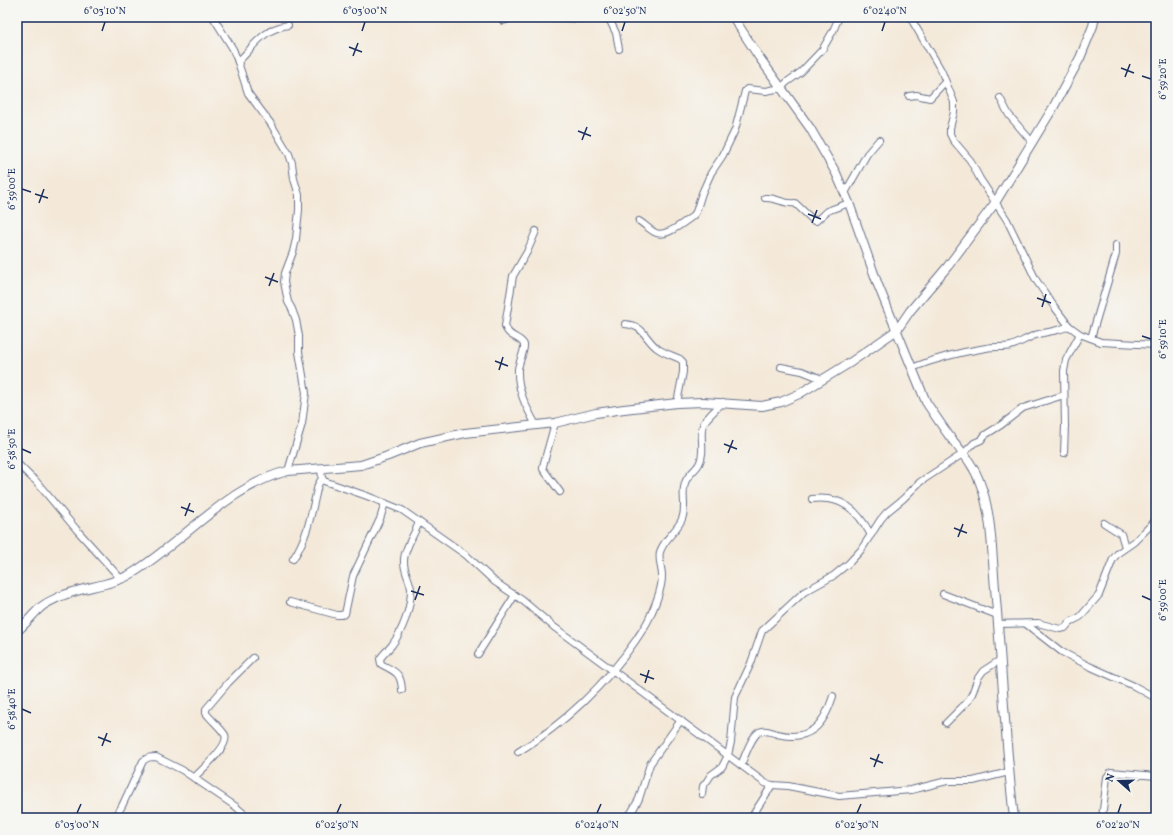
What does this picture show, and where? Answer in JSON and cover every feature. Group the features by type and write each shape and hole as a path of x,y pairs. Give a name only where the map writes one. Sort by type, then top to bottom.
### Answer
{"street":[{"path":"213,17 233,49 248,93 271,124 289,154 299,195 296,239 285,273 284,282 288,302 296,320 299,336 299,352 306,393 302,424 288,471"},
{"path":"503,21 514,17"},
{"path":"544,17 586,19 608,17 616,33 619,50"},
{"path":"733,17 758,57 810,128 836,173 849,203 878,285 926,402 964,453 980,483 986,503 990,533 1014,818"},
{"path":"639,220 654,233 662,234 667,233 693,216 698,208 702,193 711,173 723,155 732,136 744,91 747,89 766,91 781,88 801,72 822,50 839,17"},
{"path":"910,17 941,70 954,102 950,134 953,140 970,160 980,179 1007,220 1036,280 1069,326 1080,334 1102,342 1156,344"},
{"path":"17,632 42,606 60,596 121,579 130,575 159,555 229,499 279,473 361,465 388,456 420,442 465,433 555,423 596,413 677,403 723,402 762,406 781,402 799,394 851,362 897,330 910,311 948,266 995,202 1053,108 1080,58 1093,26 1094,17"},
{"path":"238,62 269,31 277,27 288,25"},
{"path":"909,96 916,95 930,98 945,82"},
{"path":"1000,98 1009,115 1032,142"},
{"path":"845,193 867,154 879,140"},
{"path":"765,198 776,198 790,204 795,202 814,221 816,221 827,211 849,203"},
{"path":"536,231 527,252 513,276 505,326 510,334 522,341 524,345 518,368 520,392 523,402 536,425"},
{"path":"1091,338 1116,254 1116,245"},
{"path":"625,324 638,327 656,347 683,362 683,372 677,403"},
{"path":"912,368 928,361 989,347 1011,346 1023,339 1039,334 1054,332 1069,326"},
{"path":"1064,453 1064,371 1066,360 1080,334"},
{"path":"780,367 802,371 822,379"},
{"path":"702,794 703,786 711,775 722,767 728,755 731,742 735,698 751,663 762,631 804,592 833,576 840,570 861,550 887,512 915,487 964,453 974,443 981,440 985,435 1023,408 1064,395"},
{"path":"518,752 531,744 564,718 612,670 632,645 651,615 662,577 659,558 660,553 666,540 682,519 684,508 683,491 685,483 688,476 700,464 702,455 702,426 723,402"},
{"path":"555,423 543,469 560,492"},
{"path":"17,463 35,480 121,579"},
{"path":"293,559 301,548 305,536 318,485 322,478 321,469"},
{"path":"322,478 329,483 402,510 466,555 495,582 515,595 612,670 765,783 795,787 839,796 911,790 947,781 973,781 1009,772"},
{"path":"812,500 825,498 830,499 851,508 864,522 870,535"},
{"path":"290,602 337,615 345,614 353,576 380,519 385,503"},
{"path":"402,690 401,681 398,675 381,664 380,659 392,644 405,619 410,602 411,590 404,563 404,556 419,522"},
{"path":"1104,523 1121,534 1125,547"},
{"path":"943,594 998,619 1026,624 1038,623 1065,628 1070,622 1080,617 1099,595 1113,559 1118,553 1134,542 1155,523"},
{"path":"478,654 515,595"},
{"path":"1026,624 1062,652 1156,698"},
{"path":"194,778 222,748 226,741 225,735 206,713 206,708 253,658"},
{"path":"946,723 968,702 978,678 983,671 1000,660"},
{"path":"741,765 753,740 761,731 790,736 806,734 825,718 834,696"},
{"path":"625,818 631,813 639,799 650,764 681,720"},
{"path":"115,818 126,798 143,760 148,757 156,757 182,770 246,817"},
{"path":"1102,818 1107,777 1110,772 1156,776"},
{"path":"751,818 772,785"}]}
